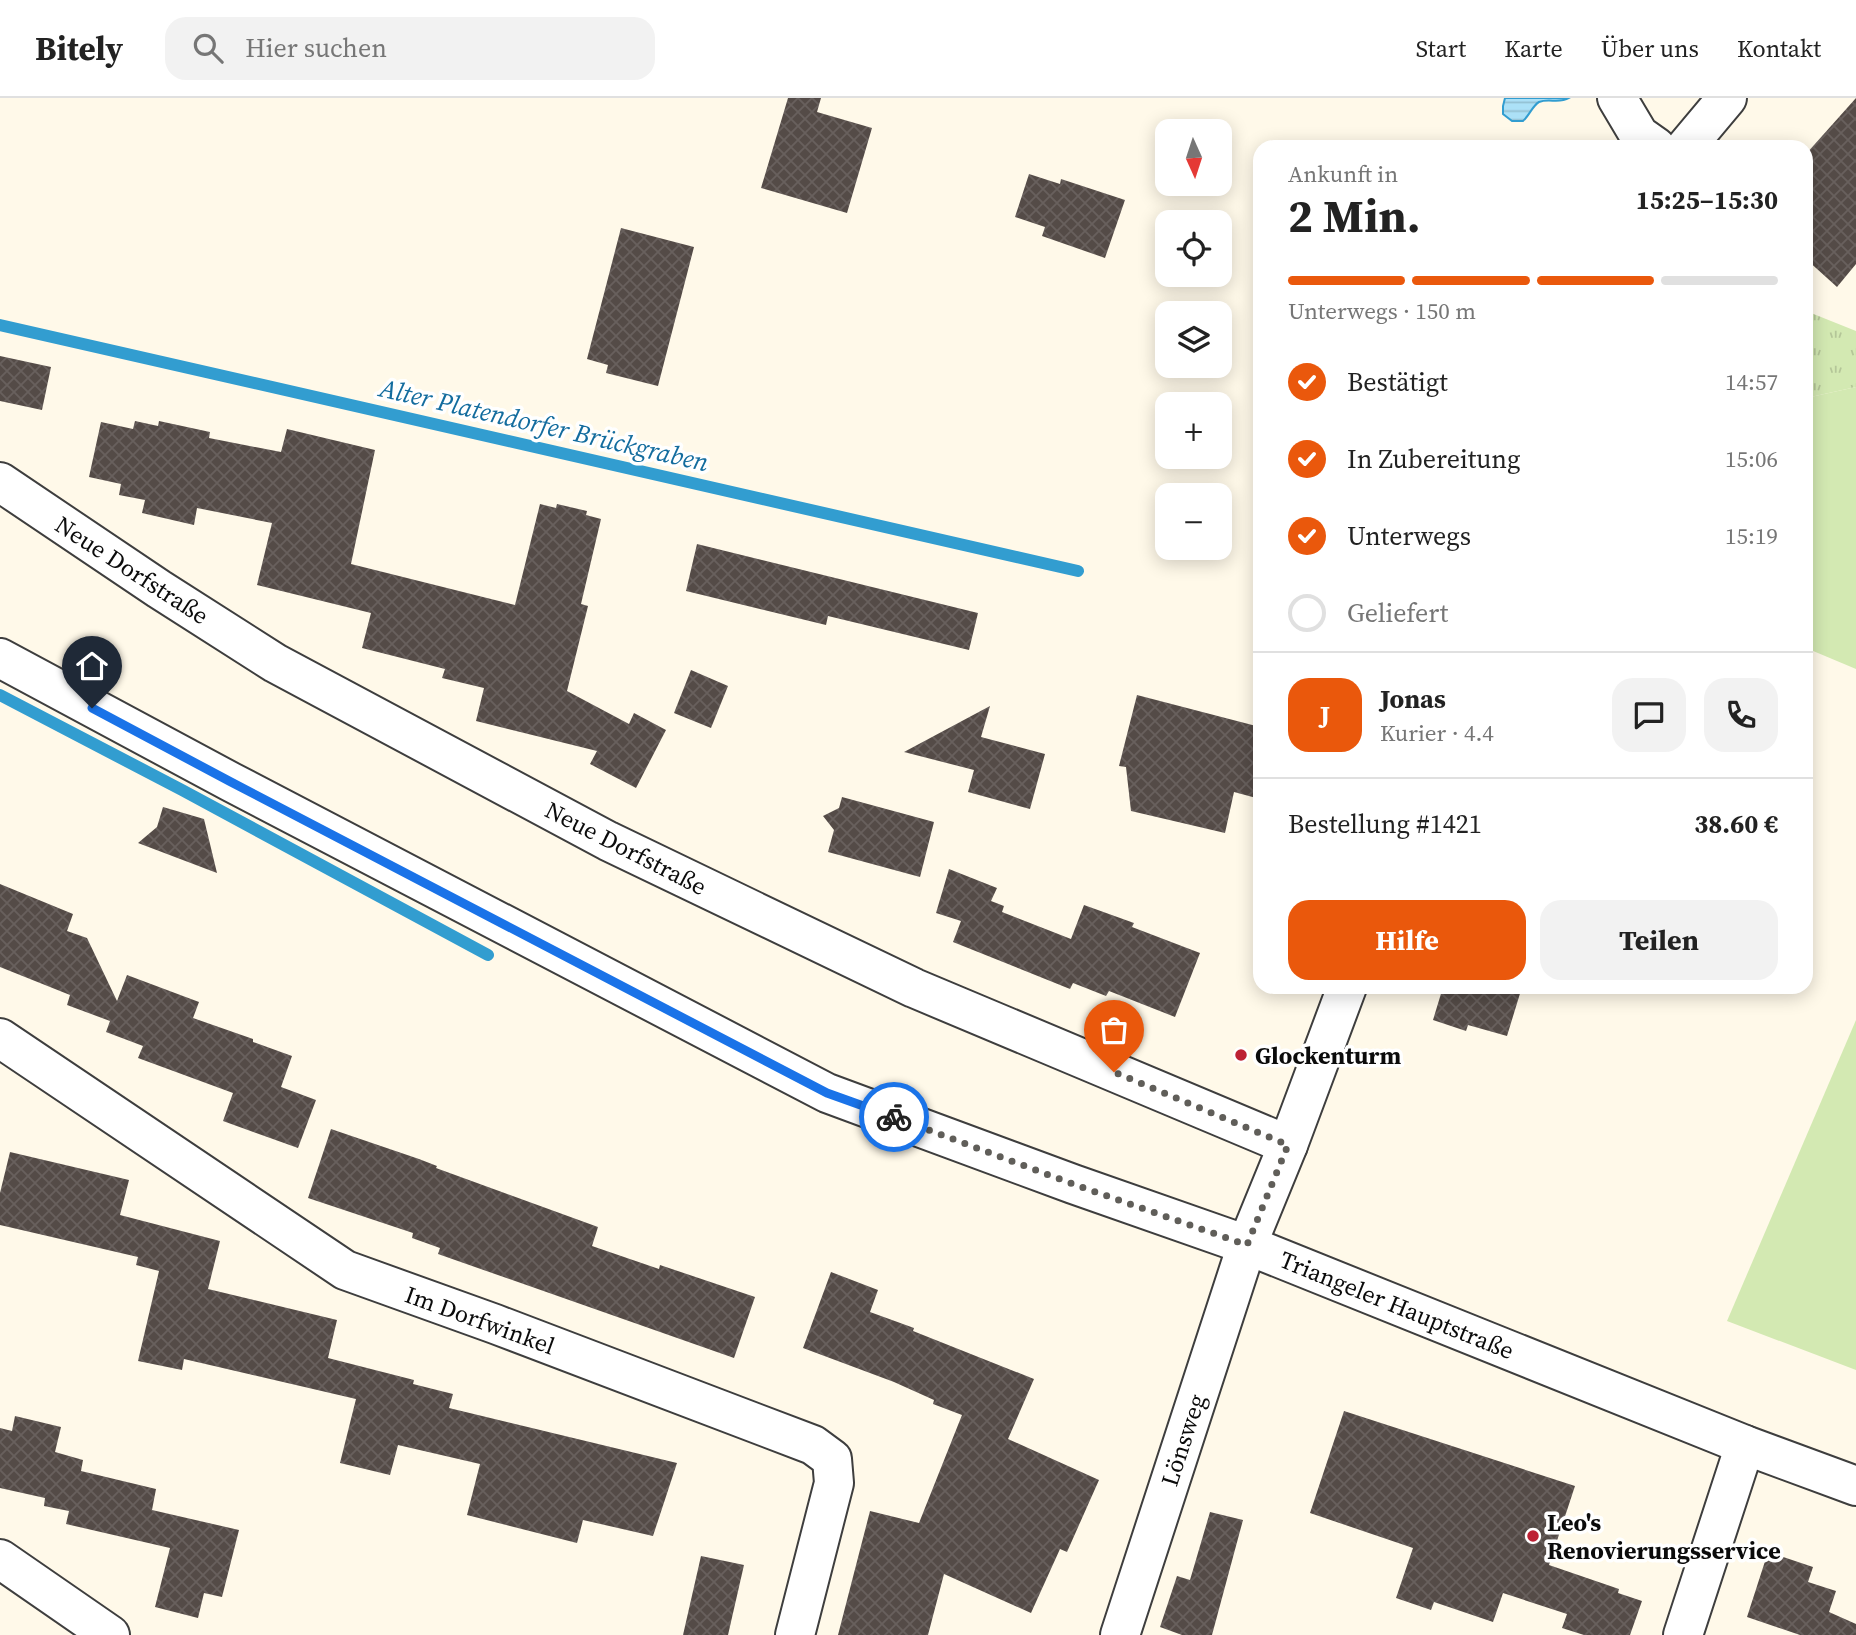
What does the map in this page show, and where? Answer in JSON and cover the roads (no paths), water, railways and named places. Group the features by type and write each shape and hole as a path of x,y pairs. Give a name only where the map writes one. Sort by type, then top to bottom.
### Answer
{"street":[{"path":"1617,98 1639,135 1646,140"},
{"path":"1691,140 1727,98"},
{"name":"Neue Dorfstraße","path":"0,482 275,663 608,841 915,988 1288,1145"},
{"name":"Triangeler Hauptstraße","path":"0,658 231,782 827,1093 1247,1245 1745,1445 1856,1486"},
{"name":"Lönsweg","path":"1120,1635 1247,1245 1344,994"},
{"name":"Im Dorfwinkel","path":"0,1038 345,1270 813,1445 832,1460 834,1483 794,1635"},
{"path":"1683,1635 1745,1445"},
{"path":"0,1559 110,1635"}],"water":[{"path":"1505,98 1569,98 1539,102 1523,121 1512,121 1503,114"}],"waterway":[{"name":"Alter Platendorfer Brückgraben","path":"0,325 1078,571"},
{"path":"0,695 488,955"}],"place":[{"name":"Glockenturm","path":"1241,1055"},
{"name":"Leo's Renovierungsservice","path":"1533,1536"}]}
